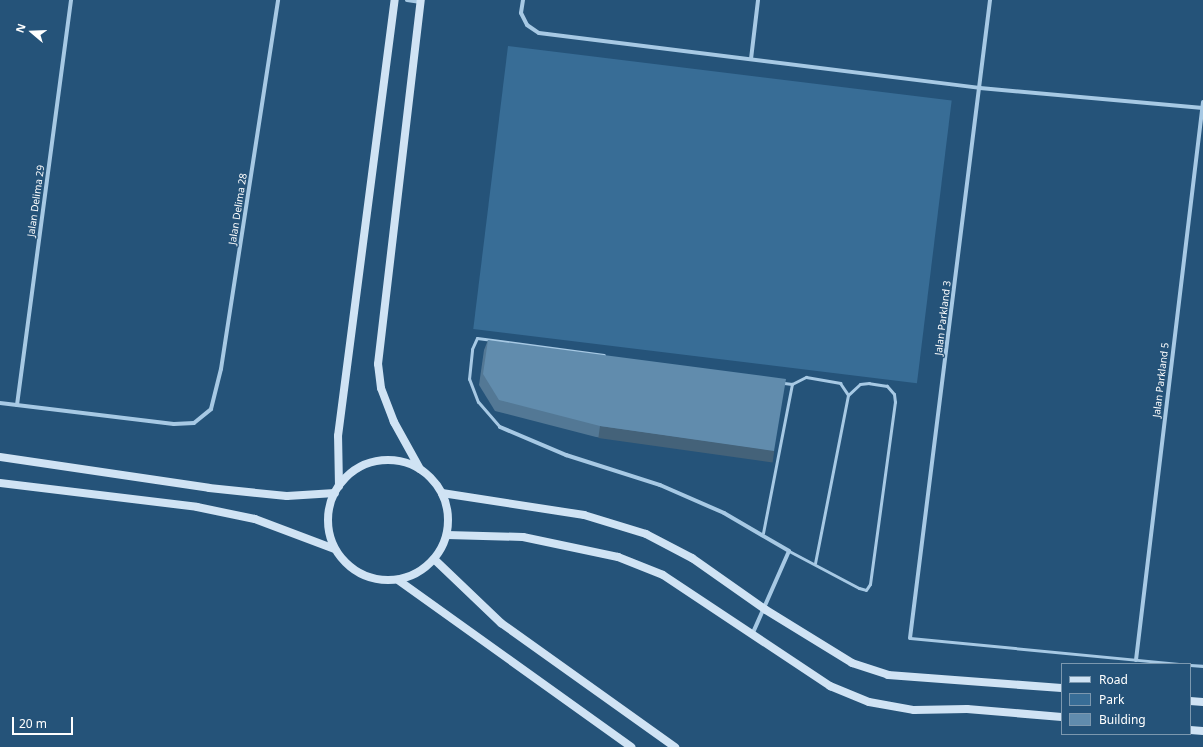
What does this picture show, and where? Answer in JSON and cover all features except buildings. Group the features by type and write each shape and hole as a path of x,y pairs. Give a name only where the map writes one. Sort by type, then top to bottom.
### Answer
{"street":[{"name":"Jalan Delima 29","path":"17,405 71,0"},
{"name":"Jalan Delima 28","path":"17,405 174,424 204,418 211,409 221,369 278,0"},
{"path":"335,549 329,511 337,490 338,436 395,0"},
{"path":"0,483 197,507 255,519 335,549 362,575 380,580 398,580 412,576 434,559 446,535 448,521 442,493 420,469 394,422 382,388 378,364 421,1 407,0"},
{"path":"523,0 521,13 526,25 539,33 980,88 1203,108"},
{"path":"751,59 758,0"},
{"name":"Jalan Parkland 3","path":"910,638 990,0"},
{"name":"Jalan Parkland 5","path":"1136,660 1203,102"},
{"path":"0,403 17,405"},
{"path":"500,427 566,454 660,485 763,533 789,550 766,610 752,635"},
{"path":"0,457 209,488 287,496 337,490 368,464 403,462 420,469"},
{"path":"442,493 584,515 646,534 692,558 766,610 852,663 888,675 1061,688"},
{"path":"446,535 523,537 618,557 663,575 830,686 869,702 914,710 967,709 1061,717"},
{"path":"434,559 501,623 675,747"},
{"path":"398,580 631,747"},
{"path":"1191,701 1203,702"},
{"path":"1191,730 1203,731"}],"lane":[{"path":"500,427 478,402 469,379 472,349 477,338 613,357"},
{"path":"776,382 792,384 806,377 824,378 840,383 848,395"},
{"path":"789,550 866,590 874,568 894,394 887,386 869,383 860,384 848,395 815,563"},
{"path":"763,533 792,384"},
{"path":"910,638 1168,663"},
{"path":"1191,665 1203,666"}],"green space":[{"path":"508,46 952,100 917,383 473,329"}]}
